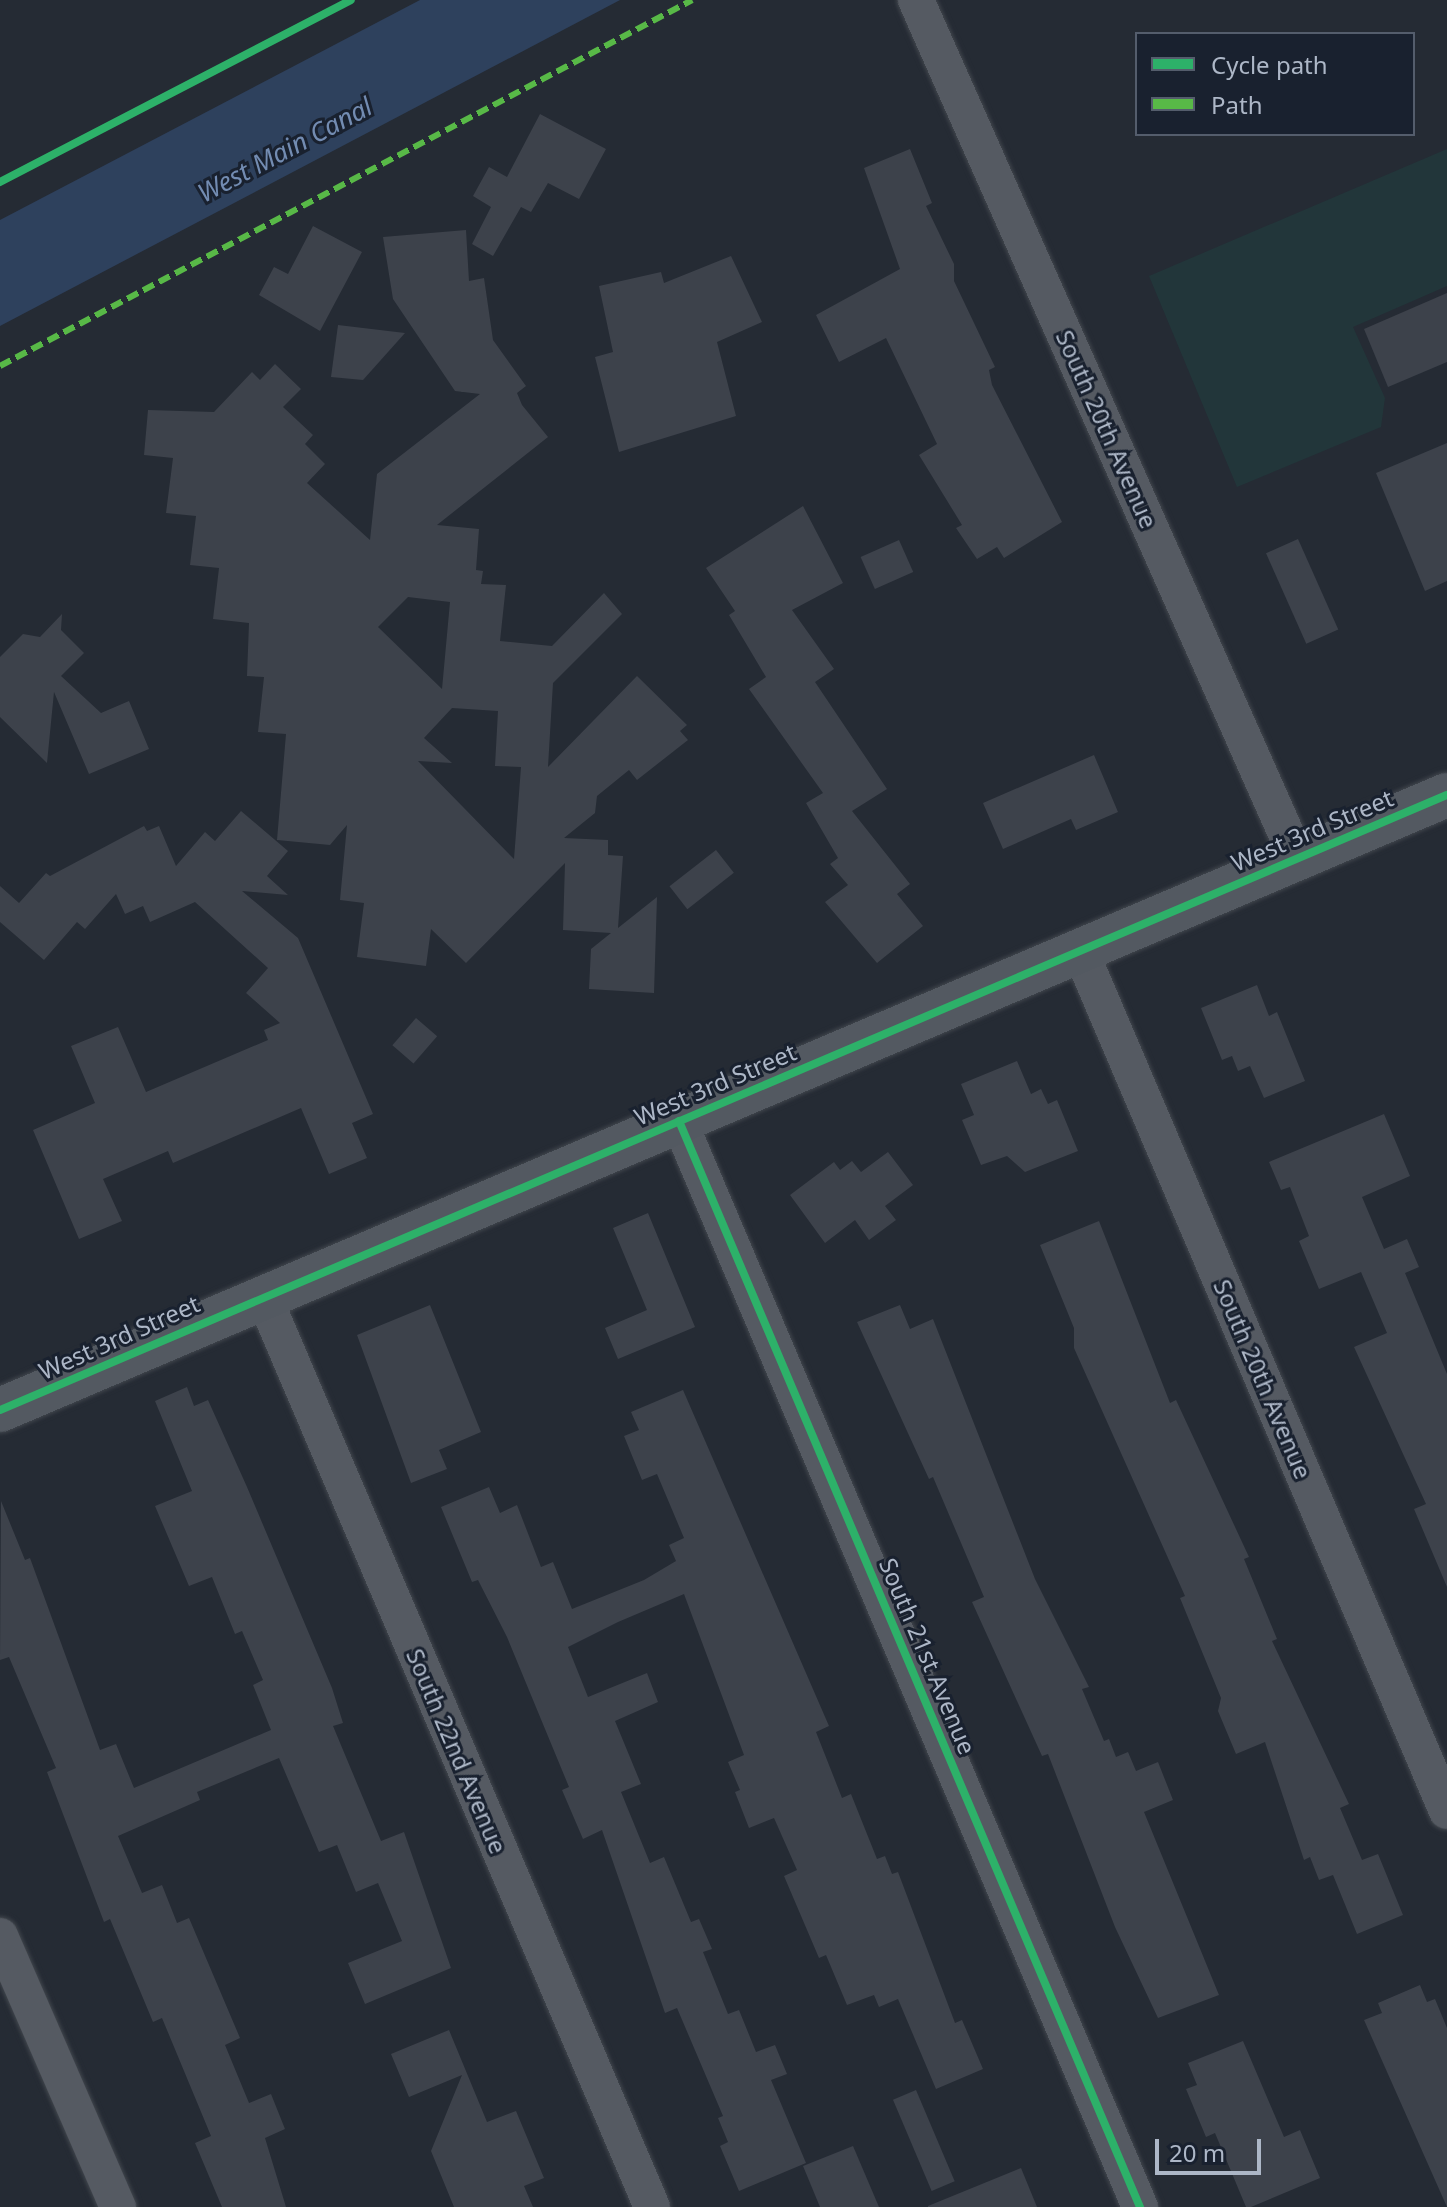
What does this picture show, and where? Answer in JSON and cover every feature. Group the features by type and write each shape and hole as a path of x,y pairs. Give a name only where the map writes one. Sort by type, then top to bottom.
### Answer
{"street":[{"name":"South 20th Avenue","path":"916,0 1297,858"},
{"name":"West 3rd Street","path":"0,1410 1079,948 1447,795"},
{"name":"South 20th Avenue","path":"1079,948 1447,1811"},
{"name":"South 21st Avenue","path":"679,1121 1140,2207"},
{"name":"South 22nd Avenue","path":"263,1295 652,2207"},
{"path":"0,1936 118,2207"}],"green space":[{"path":"1447,149 1447,286 1353,327 1385,398 1381,427 1237,487 1149,276"}],"water":[{"name":"West Main Canal","path":"420,0 620,0 0,326 0,220"}],"building":[{"path":"540,114 606,149 579,199 548,183 531,212 521,207 493,256 472,244 491,207 473,196 489,167 507,177"},
{"path":"910,149 932,203 926,206 954,264 954,281 995,367 989,370 992,385 1062,522 1004,558 997,547 977,559 956,528 962,525 919,455 937,444 886,338 839,362 816,315 900,269 864,168"},
{"path":"313,226 362,252 320,331 259,295 274,267 288,274"},
{"path":"466,230 469,281 484,278 493,340 526,386 517,393 522,405 548,437 437,525 479,529 476,570 483,571 481,584 506,585 500,641 552,646 604,593 622,614 553,683 548,767 637,676 687,725 680,731 688,740 637,780 629,770 597,796 595,813 564,838 608,840 608,855 623,856 618,928 657,897 654,993 589,989 591,949 611,933 563,930 565,863 466,963 431,929 426,966 357,957 364,903 340,900 347,825 330,845 277,840 286,734 258,732 264,677 247,676 249,623 213,619 219,568 190,565 196,516 166,513 173,458 144,455 148,410 214,412 252,372 260,380 275,364 301,389 283,407 313,435 305,444 325,464 307,483 370,540 377,474 480,394 455,391 393,299 383,237","holes":["408,597 450,602 442,689 378,627","452,708 498,711 495,766 521,767 514,859 418,761 452,763 424,738"]},
{"path":"731,256 762,322 717,342 736,416 619,452 595,357 613,352 599,286 661,272 664,283"},
{"path":"1447,293 1447,362 1388,387 1364,329"},
{"path":"338,325 405,333 363,380 331,377"},
{"path":"1447,443 1447,581 1425,591 1376,473"},
{"path":"803,506 843,583 792,610 834,669 815,682 887,789 852,811 910,884 897,894 923,926 877,963 825,902 848,885 830,864 838,858 806,803 823,793 749,689 766,677 729,615 735,611 706,568"},
{"path":"1298,539 1338,629 1306,644 1266,553"},
{"path":"899,540 913,572 875,589 861,557"},
{"path":"62,614 61,630 84,653 61,676 101,713 129,701 149,749 89,774 54,692 47,763 0,717 0,657 23,634 40,637"},
{"path":"1094,755 1118,812 1076,830 1071,819 1003,849 983,803"},
{"path":"241,811 288,851 267,876 288,895 242,891 298,938 373,1114 352,1123 367,1158 329,1174 301,1108 173,1163 168,1151 103,1179 122,1221 79,1239 33,1130 95,1103 71,1046 118,1027 146,1092 268,1040 264,1030 280,1023 246,993 268,968 195,902 150,922 143,906 125,914 116,894 85,929 77,922 44,960 0,922 0,886 19,903 46,873 50,876 144,826 147,831 159,826 176,866 205,832 215,841"},
{"path":"716,850 734,873 687,909 670,886"},
{"path":"1257,985 1269,1016 1277,1012 1305,1081 1264,1098 1250,1066 1238,1071 1232,1056 1222,1060 1201,1008"},
{"path":"416,1018 437,1036 414,1064 392,1045"},
{"path":"1017,1061 1031,1094 1041,1089 1048,1104 1057,1100 1078,1151 1025,1172 1007,1156 981,1165 962,1120 974,1115 961,1084"},
{"path":"1384,1114 1410,1176 1362,1197 1384,1249 1407,1239 1419,1267 1405,1273 1447,1374 1447,1587 1414,1509 1426,1504 1354,1347 1387,1333 1361,1272 1319,1289 1299,1241 1309,1236 1290,1187 1281,1190 1269,1162"},
{"path":"888,1152 913,1185 885,1206 896,1220 869,1240 855,1220 825,1243 790,1195 834,1162 840,1170 852,1161 861,1172"},
{"path":"648,1213 695,1327 618,1359 605,1328 647,1310 613,1228"},
{"path":"1099,1221 1170,1403 1176,1400 1249,1557 1244,1559 1277,1639 1272,1641 1349,1804 1340,1808 1362,1860 1378,1854 1403,1915 1357,1934 1333,1875 1319,1880 1310,1857 1304,1860 1265,1742 1236,1754 1218,1711 1221,1698 1180,1598 1185,1596 1074,1348 1074,1328 1040,1245"},
{"path":"430,1305 481,1432 439,1450 447,1469 411,1483 357,1335"},
{"path":"900,1305 910,1329 933,1319 1035,1579 1089,1687 1082,1689 1104,1741 1109,1739 1116,1757 1128,1752 1136,1771 1158,1762 1173,1800 1144,1812 1219,1995 1158,2018 1115,1927 1048,1754 1042,1756 972,1602 984,1597 933,1477 929,1479 857,1322"},
{"path":"187,1387 194,1406 208,1400 332,1688 343,1723 333,1726 381,1841 404,1832 451,1968 365,2004 348,1963 402,1941 378,1883 356,1892 337,1845 319,1852 279,1758 197,1792 200,1800 118,1836 142,1893 162,1885 177,1923 189,1918 240,2038 225,2045 249,2103 271,2094 285,2129 265,2138 286,2207 222,2207 195,2143 211,2136 162,2018 153,2022 110,1919 104,1922 47,1772 56,1768 9,1657 0,1660 1,1501 25,1560 30,1558 100,1750 116,1744 134,1788 271,1730 253,1685 263,1680 242,1631 235,1634 212,1577 189,1586 155,1506 192,1491 155,1401"},
{"path":"683,1390 829,1726 816,1732 842,1798 851,1794 877,1859 885,1856 892,1874 898,1872 955,2023 962,2020 983,2069 936,2089 898,1999 879,2007 874,1995 847,2005 826,1955 819,1958 784,1876 797,1870 774,1818 749,1828 735,1792 740,1790 728,1762 744,1755 684,1594 568,1647 588,1697 647,1673 658,1702 615,1721 641,1784 621,1792 650,1863 664,1857 691,1922 699,1919 712,1949 703,1952 728,2014 739,2010 756,2052 775,2045 787,2074 771,2080 806,2163 739,2191 720,2146 728,2142 718,2118 723,2116 677,2008 665,2013 602,1830 583,1839 562,1790 569,1787 507,1637 478,1580 472,1582 441,1507 489,1487 500,1513 517,1505 541,1567 553,1562 572,1609 644,1580 676,1561 669,1545 684,1538 657,1474 642,1480 624,1436 639,1430 631,1412"},
{"path":"1420,1985 1427,2002 1435,1999 1447,2028 1447,2207 1364,2020 1382,2013 1378,2003"},
{"path":"449,2030 487,2122 516,2111 544,2178 524,2186 533,2207 454,2207 431,2151 462,2075 409,2097 391,2054"},
{"path":"1243,2041 1284,2137 1300,2130 1320,2178 1251,2207 1246,2207 1215,2133 1206,2137 1186,2089 1197,2085 1188,2063"},
{"path":"916,2090 955,2181 932,2191 893,2100"},
{"path":"853,2146 879,2207 820,2207 803,2166"},
{"path":"1021,2168 1037,2207 928,2207 928,2206"}],"marked path":[{"path":"0,366 692,0"}],"cycle path":[{"path":"0,182 351,0"},
{"path":"0,1410 1447,795"},
{"path":"679,1121 1140,2207"}]}
